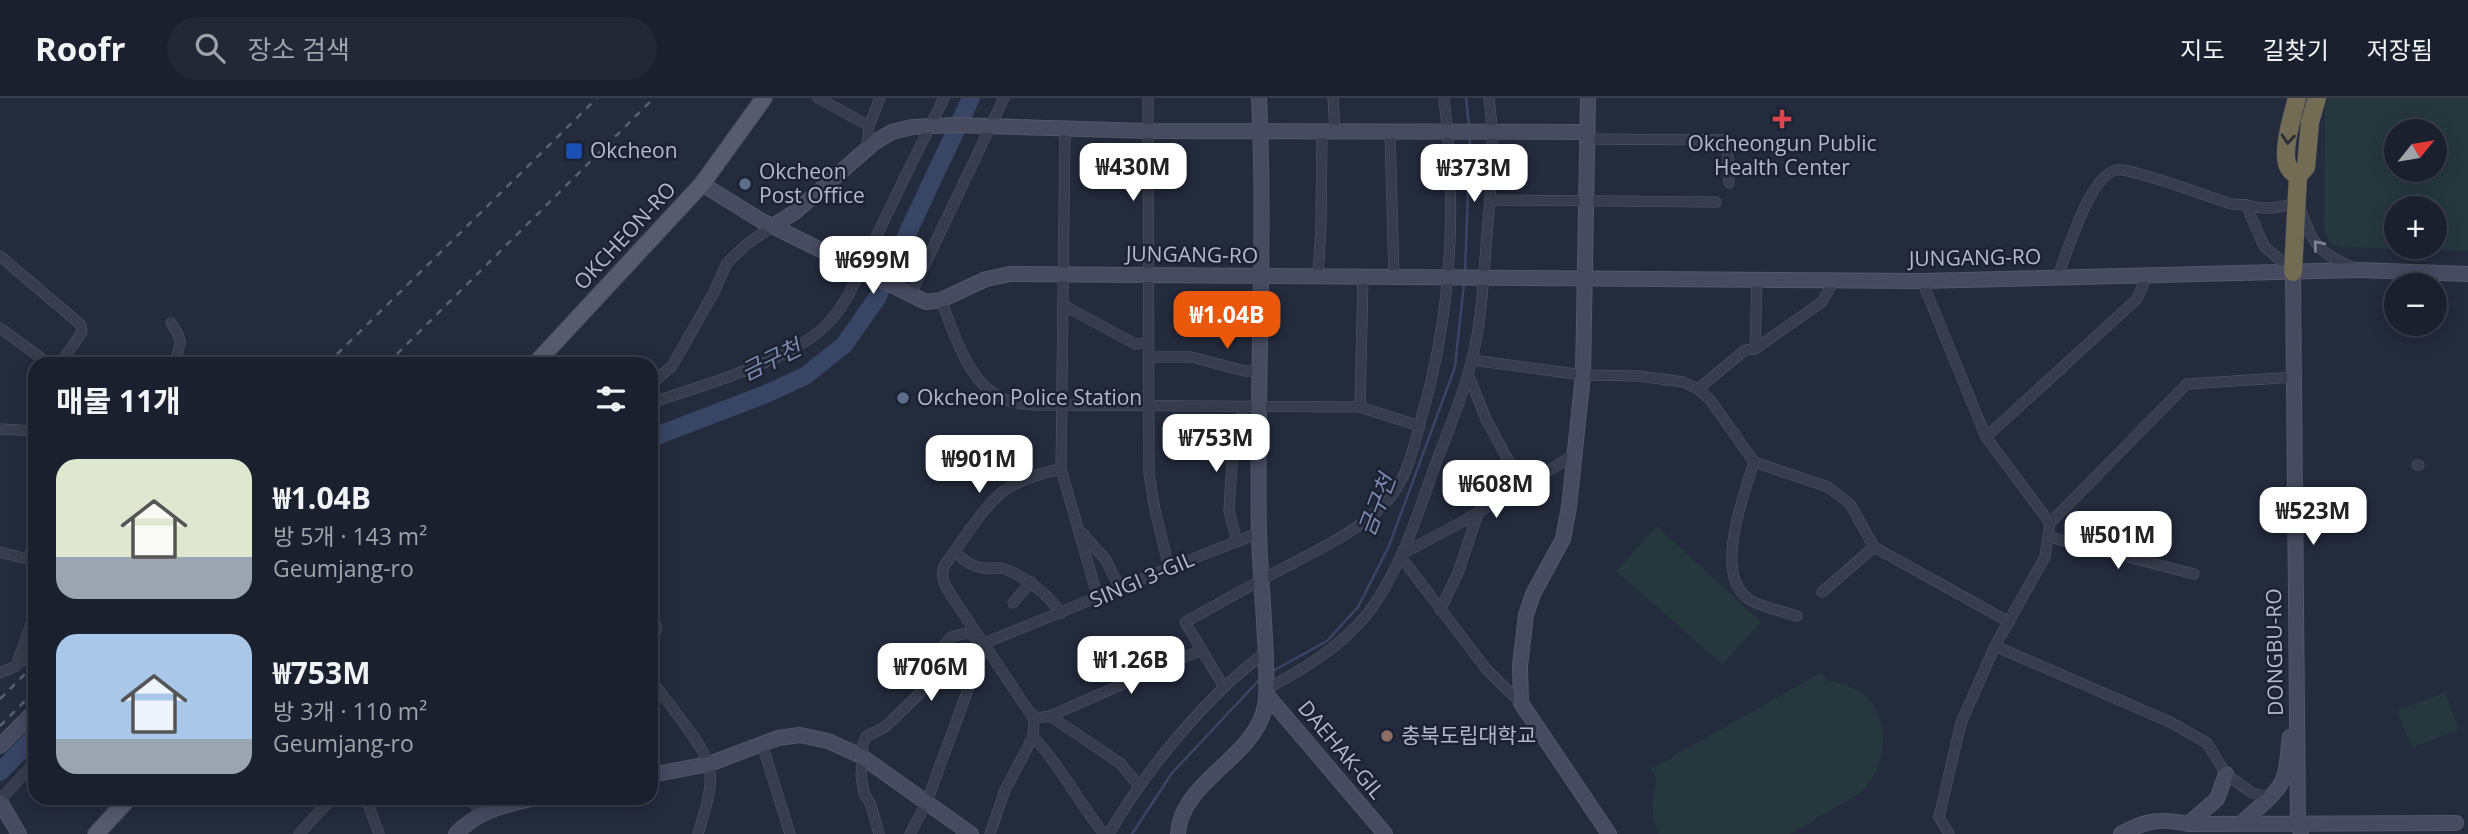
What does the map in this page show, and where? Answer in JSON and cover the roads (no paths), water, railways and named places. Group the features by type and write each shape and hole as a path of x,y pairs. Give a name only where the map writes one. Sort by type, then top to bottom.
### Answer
{"highway":[{"path":"2297,98 2289,128 2287,157 2288,167 2298,176"},
{"path":"2294,272 2298,176 2306,167 2310,122 2317,98"}],"main road":[{"name":"OKCHEON-RO","path":"541,357 702,184 764,98"},
{"path":"96,834 123,805"}],"street":[{"path":"818,98 869,126"},
{"path":"867,148 869,126 880,98"},
{"path":"658,401 720,380 798,345 821,330 834,316 853,286 944,98"},
{"path":"906,294 986,126 1004,98"},
{"path":"1148,98 1149,474 1169,568"},
{"path":"1178,834 1182,813 1259,724 1265,706 1266,655 1259,534 1262,276 1259,98"},
{"path":"1318,277 1328,130 1334,98"},
{"path":"1224,687 1185,622 1320,549 1361,523 1393,493 1407,465 1440,347 1453,278 1451,132 1444,98"},
{"path":"1266,691 1353,631 1371,609 1402,555 1472,360 1490,200 1489,98"},
{"path":"1521,703 1520,666 1526,615 1533,594 1563,538 1569,507 1583,375 1588,98"},
{"path":"658,378 672,366 713,295 727,263 747,244 795,212 867,148 892,132 932,125 1149,131 1491,131 1727,140 1729,183"},
{"path":"1065,129 1060,469 1098,598"},
{"path":"1390,131 1394,278"},
{"path":"2057,278 2087,202 2102,178 2116,170 2134,173 2231,204 2268,209 2297,202 2320,249 2328,256 2359,270"},
{"path":"702,184 773,226 906,294 926,302 941,300 961,350 974,373 988,389 1005,400 1019,403 1149,407 1360,407 1419,426"},
{"path":"1490,200 1716,202"},
{"path":"2246,205 2264,246 2294,272"},
{"path":"0,256 81,325 82,332 65,357"},
{"name":"JUNGANG-RO","path":"941,300 986,279 1010,274 1922,281 2359,270 2468,274"},
{"name":"DONGBU-RO","path":"2294,272 2298,830"},
{"path":"1986,437 2137,299 2147,276"},
{"path":"1360,407 1363,278"},
{"path":"1755,349 1757,279"},
{"path":"1698,389 1745,350 1755,349 1822,302 1835,279"},
{"path":"1922,281 1986,437 2050,523"},
{"path":"1063,305 1135,344 1148,343"},
{"path":"171,323 181,340 177,357"},
{"path":"0,328 39,357"},
{"path":"1148,357 1191,357 1245,371 1260,371"},
{"path":"1472,360 1583,375 1640,376 1683,382 1698,389 1711,401 1754,462 1828,487 1850,504 1874,547 2009,622"},
{"path":"1468,374 1486,419 1522,486"},
{"path":"1949,834 1939,817 1961,723 1995,646 2045,557 2050,523 2187,384 2294,377"},
{"path":"1237,542 1229,510 1233,448 1244,407"},
{"path":"0,429 28,431"},
{"path":"1402,555 1573,456"},
{"path":"1754,462 1742,499 1731,555 1736,582 1749,599 1797,616"},
{"path":"990,834 1005,790 1034,737 1034,719 951,595 942,573 955,551 1006,488 1039,474 1060,469"},
{"path":"1440,610 1458,573 1478,513"},
{"path":"1078,528 1106,560 1120,589"},
{"name":"SINGI 3-GIL","path":"985,643 1259,534"},
{"path":"2049,537 2194,574"},
{"path":"1822,592 1874,547"},
{"path":"955,551 963,560 979,568 1003,568 1031,582 1051,599 1061,613"},
{"path":"0,552 28,558"},
{"path":"1402,555 1440,610 1487,670 1521,703 1609,834"},
{"path":"1013,603 1031,582"},
{"path":"16,666 28,633"},
{"path":"879,834 871,805 864,793 861,776 863,743 867,736 885,727 929,682 938,652 951,637 967,633 985,643"},
{"path":"911,834 926,804 985,643"},
{"path":"1995,646 2170,722 2207,743 2226,774 2252,793 2270,797"},
{"path":"1028,712 1037,718 1050,716 1201,650"},
{"path":"0,673 16,666 28,655"},
{"path":"1109,834 1139,786 1224,687 1246,667 1266,655"},
{"path":"658,690 709,764 710,785 698,834"},
{"name":"DAEHAK-GIL","path":"1266,691 1378,831"},
{"path":"1050,716 1120,764 1139,786"},
{"path":"0,746 28,718"},
{"path":"2242,823 2270,797 2283,778 2290,732 2297,729"},
{"path":"658,774 709,764 778,738 800,735 828,741 861,756 971,834"},
{"path":"1034,737 1046,750 1088,815 1104,834"},
{"path":"762,744 790,834"},
{"path":"19,834 0,801 28,770"},
{"path":"2188,824 2217,799 2226,774"},
{"path":"299,834 326,805"},
{"path":"369,805 379,834"},
{"path":"475,805 483,813"},
{"path":"483,813 486,805"},
{"path":"456,834 483,813 503,805"},
{"path":"2121,834 2135,826 2165,819 2188,824 2242,823 2298,830 2456,823"},
{"path":"2242,823 2260,834"}],"waterway":[{"name":"금구천","path":"658,435 805,376 844,345 877,298 971,98"},
{"name":"금구천","path":"1466,98 1469,126"},
{"name":"금구천","path":"1465,272 1470,136"},
{"name":"금구천","path":"1273,671 1327,641 1358,607 1389,546 1455,367 1464,283"},
{"name":"금구천","path":"1132,834 1172,773 1261,678"},
{"name":"금구천","path":"0,772 28,743"}],"railway":[{"path":"334,357 597,98"},
{"path":"394,357 654,98"},
{"path":"0,699 28,671"},
{"path":"0,726 28,698"}],"place":[{"name":"Okcheongun Public Health Center","path":"1782,119"},
{"name":"Okcheon","path":"574,151"},
{"name":"Okcheon Post Office","path":"745,184"},
{"name":"Okcheon Police Station","path":"903,398"},
{"name":"충북도립대학교","path":"1387,736"}]}
